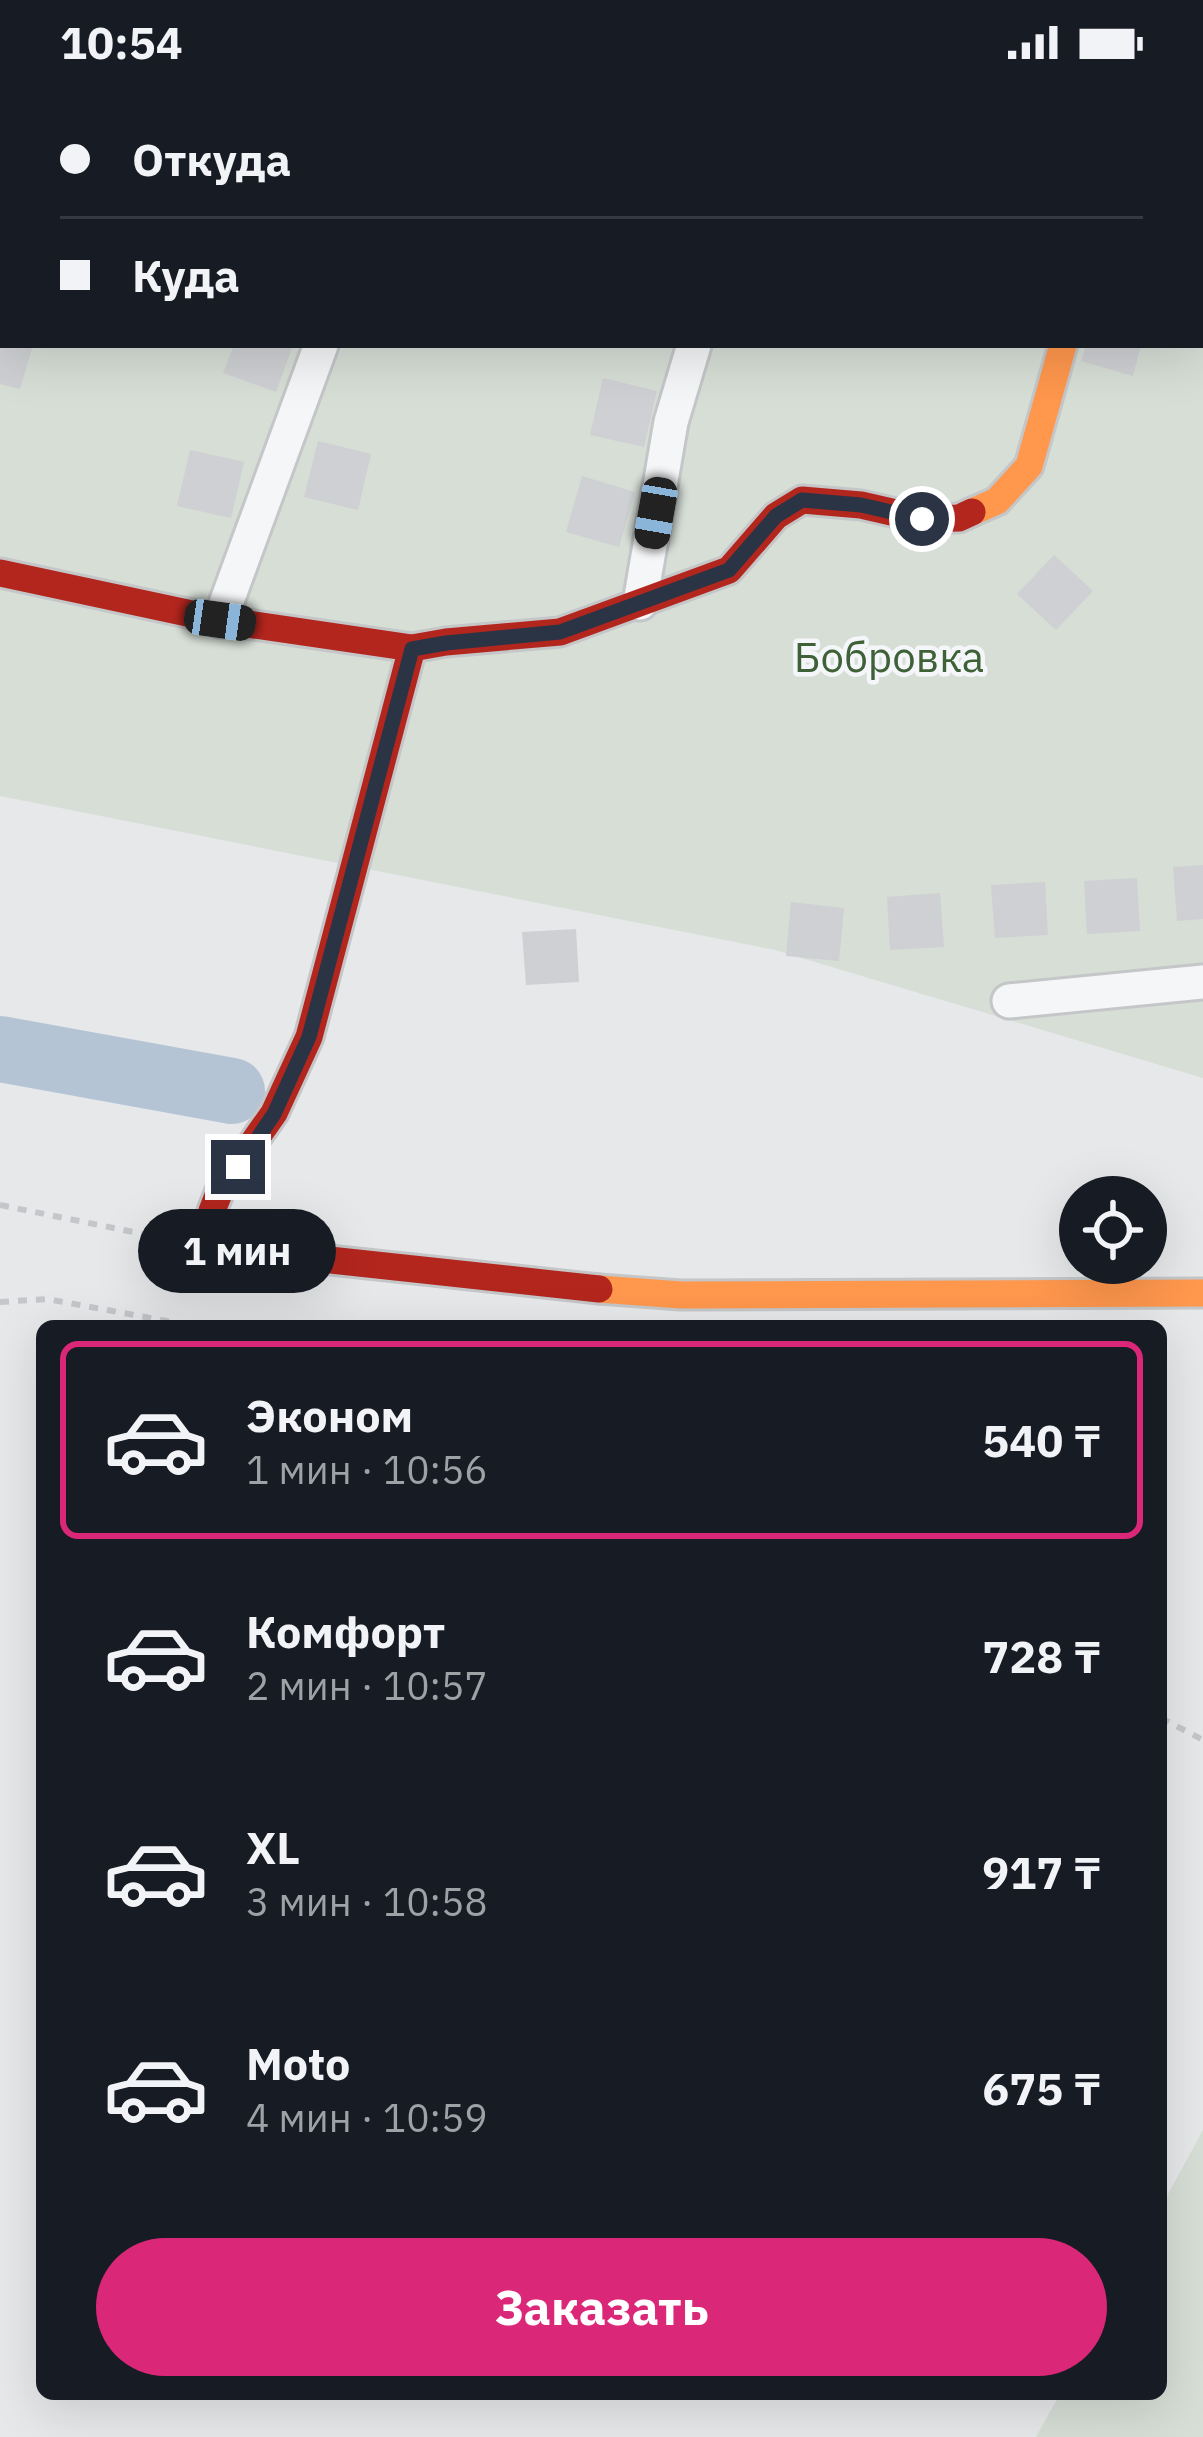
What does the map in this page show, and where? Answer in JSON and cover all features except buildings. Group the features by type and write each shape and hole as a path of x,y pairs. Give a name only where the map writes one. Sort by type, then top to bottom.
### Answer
{"street":[{"path":"220,620 320,348"},
{"path":"640,604 671,422 693,348"},
{"path":"0,573 220,620 412,649 560,632 729,570 776,516 802,500 861,505 922,519 959,518 997,501 1029,466 1062,348"},
{"path":"412,649 309,1037 274,1114 221,1188 212,1211 210,1247 581,1288 681,1294 1203,1293"},
{"path":"1009,1001 1203,982"}],"path":[{"path":"0,1205 210,1247"},
{"path":"0,1302 47,1299 161,1320"},
{"path":"1167,1721 1203,1739"}],"green space":[{"name":"Бобровка","path":"0,348 1203,348 1203,1078 775,950 0,796"},
{"path":"1203,2130 1203,2437 1036,2437 1057,2400 1167,2400 1167,2196"}],"waterway":[{"path":"0,1049 232,1091"}],"traffic: slow":[{"path":"972,512 997,501 1029,466 1062,348"},
{"path":"599,1289 681,1295 1203,1293"}],"traffic: jam":[{"path":"0,573 220,620 412,648 560,632 729,570 776,516 802,500 861,505 922,519 959,518 972,512"},
{"path":"412,648 309,1037 274,1113 221,1188 212,1211 210,1247 599,1289"}],"route":[{"path":"238,1167 274,1114 309,1037 412,649 560,632 729,570 776,516 802,500 861,505 922,519"}]}
